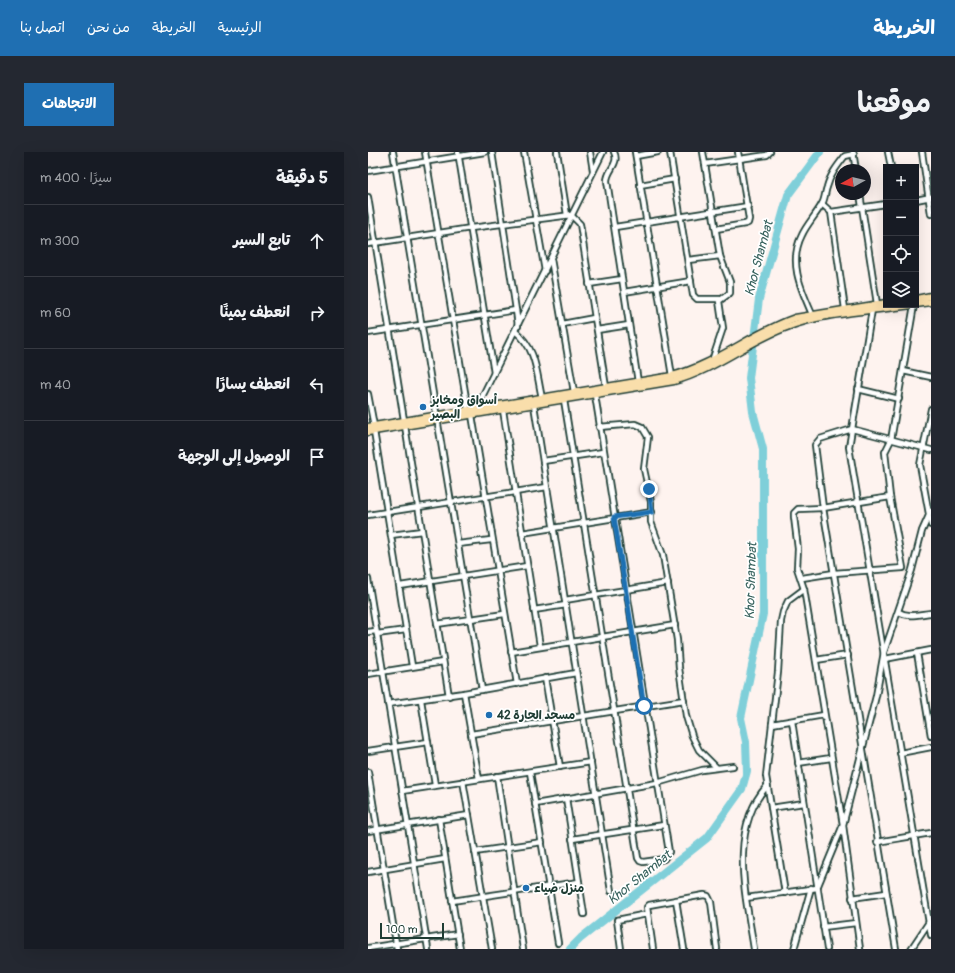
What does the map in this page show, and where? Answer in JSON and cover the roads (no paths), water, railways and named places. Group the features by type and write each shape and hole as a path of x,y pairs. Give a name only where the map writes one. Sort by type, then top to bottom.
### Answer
{"main road":[{"path":"919,298 931,296"},
{"path":"919,304 931,302"},
{"path":"371,429 470,413 503,410 683,378 707,369 790,320 812,314 883,303"},
{"path":"775,330 813,319 889,308"},
{"path":"470,413 476,409 672,376 693,370 743,347"}],"street":[{"path":"393,152 482,690"},
{"path":"426,152 452,320 470,413 517,684"},
{"path":"368,171 458,154 485,152"},
{"path":"492,152 504,223 518,326"},
{"path":"524,152 545,271"},
{"path":"557,152 569,215 580,224 606,387"},
{"path":"590,152 593,171"},
{"path":"476,409 551,259 569,215 603,152"},
{"path":"614,152 616,159 615,165 607,177 607,181 638,382"},
{"path":"658,152 636,154 672,376"},
{"path":"670,152 691,281 695,297 720,299 728,295 730,290 730,282 720,256 703,152"},
{"path":"716,229 748,222 748,206 738,152"},
{"path":"705,164 767,155 770,152"},
{"path":"888,152 890,164"},
{"path":"922,152 930,197 931,214"},
{"path":"812,314 799,285 796,270 796,252 801,237 822,204 827,187 834,172 846,156 853,153 855,164"},
{"path":"458,154 494,374"},
{"path":"640,185 675,179"},
{"path":"368,197 449,696"},
{"path":"919,199 930,197"},
{"path":"861,200 877,304"},
{"path":"822,204 831,212 845,309"},
{"path":"831,212 883,204"},
{"path":"615,227 748,206"},
{"path":"368,244 504,223 569,215"},
{"path":"688,260 720,256"},
{"path":"551,259 574,392"},
{"path":"589,284 622,279"},
{"path":"624,292 657,288 691,281"},
{"path":"712,361 723,328 719,303 720,299"},
{"path":"903,568 890,496 885,452 891,440 914,308"},
{"path":"368,333 516,310"},
{"path":"872,310 848,447 859,502 914,836 930,921 931,935"},
{"path":"562,324 594,318"},
{"path":"597,330 629,325"},
{"path":"515,331 525,339 532,352 542,398"},
{"path":"903,371 931,377"},
{"path":"858,389 899,399"},
{"path":"368,394 371,429 400,586 412,666"},
{"path":"564,400 638,858 643,862 664,859 668,855 664,825 603,452 595,394"},
{"path":"534,404 611,892"},
{"path":"931,409 920,465 930,512 931,525"},
{"path":"503,410 540,646"},
{"path":"599,427 635,424 642,427 645,431 648,442 644,469 652,512 651,522 663,555 675,625 684,700 692,736 702,754 716,767"},
{"path":"896,949 877,842 848,655 823,508 815,445 820,439 852,429 931,450"},
{"path":"543,462 603,452"},
{"path":"368,515 547,487"},
{"path":"860,949 843,825 804,589 797,563 798,549 794,513 798,509 823,508 890,496"},
{"path":"522,533 652,512"},
{"path":"794,949 814,888 843,825 863,749 884,652 899,612 922,531 930,512"},
{"path":"391,535 422,531"},
{"path":"458,544 491,540"},
{"path":"400,586 527,566"},
{"path":"802,578 869,569 903,568 912,570"},
{"path":"368,579 369,598 383,672 428,949"},
{"path":"534,610 595,596 668,583"},
{"path":"785,893 766,776 783,612 788,601 804,589"},
{"path":"899,612 903,615 911,616 931,613"},
{"path":"437,624 504,614"},
{"path":"511,652 540,646 675,625"},
{"path":"368,632 376,633 406,630"},
{"path":"885,659 931,650"},
{"path":"917,653 931,736"},
{"path":"816,660 848,655"},
{"path":"368,674 443,662"},
{"path":"388,704 449,696 576,673"},
{"path":"545,678 560,767"},
{"path":"464,693 479,779"},
{"path":"421,700 435,786"},
{"path":"471,734 684,700"},
{"path":"772,724 824,715"},
{"path":"792,721 814,888 827,949"},
{"path":"368,751 428,742"},
{"path":"900,752 931,747"},
{"path":"798,763 831,758"},
{"path":"402,791 591,762"},
{"path":"535,804 627,789 657,783 716,767 733,766"},
{"path":"368,772 396,946"},
{"path":"530,772 558,943"},
{"path":"497,776 524,949"},
{"path":"463,781 492,949"},
{"path":"754,949 746,898 744,832 753,806 767,786"},
{"path":"566,798 584,914"},
{"path":"771,808 804,803"},
{"path":"368,831 469,815"},
{"path":"439,820 460,949"},
{"path":"572,839 664,825"},
{"path":"877,842 931,833"},
{"path":"475,852 542,842"},
{"path":"368,872 445,859"},
{"path":"452,901 579,882"},
{"path":"746,898 814,888"},
{"path":"852,898 886,892"},
{"path":"653,949 647,914 647,908 649,905 704,895 708,896 711,902 717,949"},
{"path":"676,900 684,949"},
{"path":"621,949 618,920 647,914"},
{"path":"911,949 930,921"},
{"path":"823,927 856,923"},
{"path":"368,948 396,946 458,934"}],"waterway":[{"name":"Khor Shambat","path":"570,949 581,938 707,838 742,789 747,771 746,742 741,718 763,614 763,449 753,412 749,378 759,299 788,195 820,152"}],"place":[{"name":"أسواق ومخابز البصير","path":"423,407"},
{"name":"مسجد الحارة 42","path":"489,715"},
{"name":"منزل ضياء","path":"526,888"}]}
